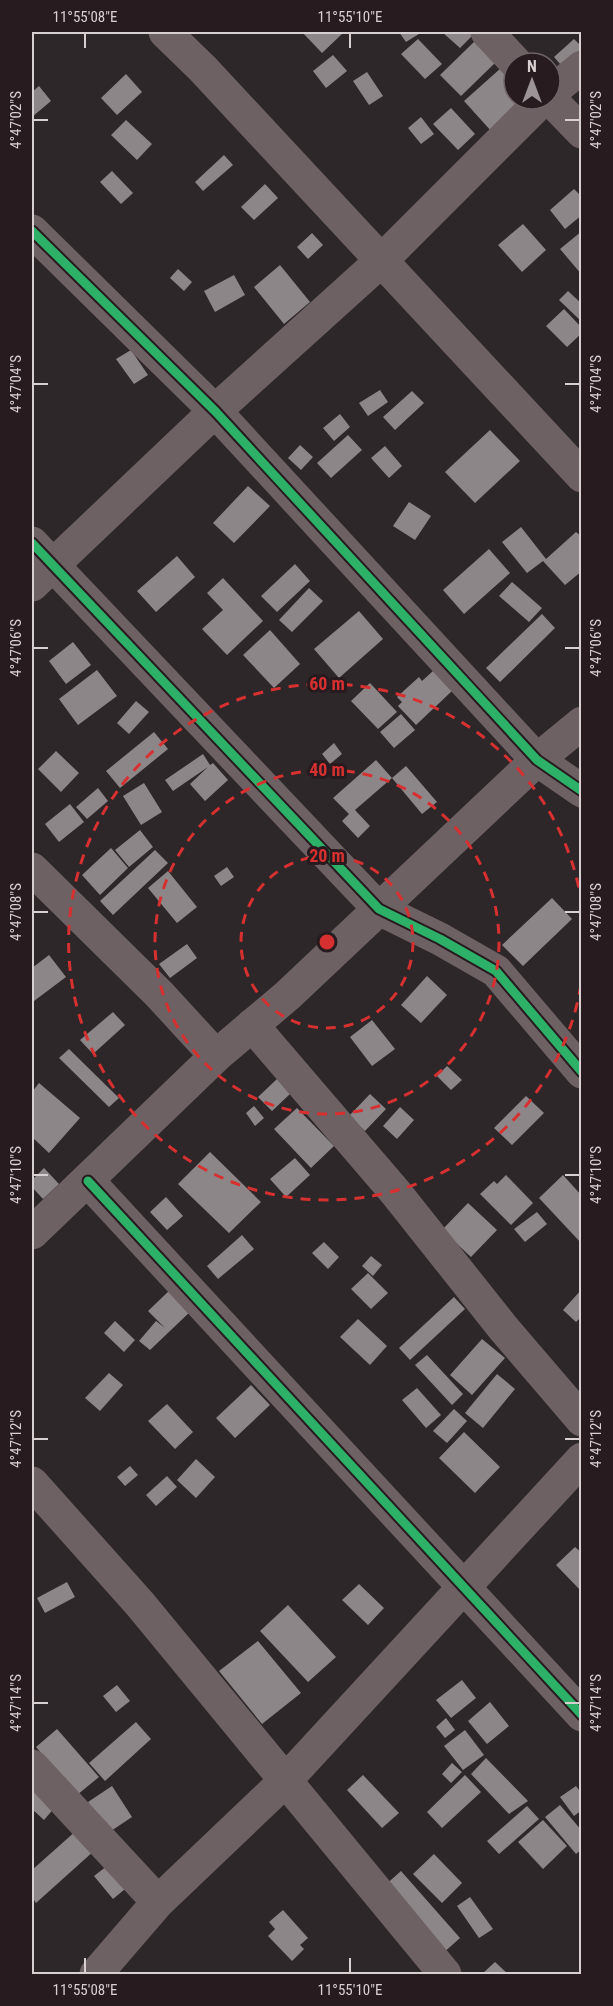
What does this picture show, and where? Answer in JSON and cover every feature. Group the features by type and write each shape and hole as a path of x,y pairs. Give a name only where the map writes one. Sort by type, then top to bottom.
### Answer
{"street":[{"path":"165,32 203,69 582,476"},
{"path":"487,32 505,51"},
{"path":"562,83 582,67"},
{"path":"42,576 215,411 381,261 531,111"},
{"path":"562,111 582,132"},
{"path":"32,231 215,411 537,760 582,791"},
{"path":"32,543 42,576 379,909 440,939 496,971 582,1072"},
{"path":"35,1223 88,1181 216,1056 379,909 537,760 582,723"},
{"path":"32,869 159,994 216,1056"},
{"path":"252,1025 396,1192 504,1329 582,1420"},
{"path":"88,1181 462,1588 523,1649 582,1714"},
{"path":"96,1974 158,1902 286,1780 582,1459"},
{"path":"32,1483 140,1604 445,1974"},
{"path":"32,1766 158,1902"}],"building":[{"path":"302,32 340,32 342,34 322,53"},
{"path":"399,32 422,32 406,42"},
{"path":"442,32 476,32 460,48"},
{"path":"418,39 442,64 425,79 401,54"},
{"path":"574,39 582,47 582,60 567,72 562,66 561,51"},
{"path":"475,41 496,62 461,96 440,75"},
{"path":"333,55 347,71 326,88 313,71"},
{"path":"501,68 502,111 516,111 492,132 464,101"},
{"path":"367,72 383,96 369,105 353,81"},
{"path":"126,74 142,92 117,115 101,98"},
{"path":"39,86 51,101 32,117 32,92"},
{"path":"451,108 475,134 458,150 433,124"},
{"path":"421,117 434,134 421,144 408,128"},
{"path":"126,120 152,144 137,160 111,135"},
{"path":"224,155 233,165 203,191 195,182"},
{"path":"112,171 133,193 121,204 100,182"},
{"path":"265,184 278,198 254,220 241,207"},
{"path":"574,189 582,197 582,215 565,229 550,210"},
{"path":"523,224 546,250 522,272 498,245"},
{"path":"582,231 582,275 560,249"},
{"path":"312,233 323,245 308,259 297,247"},
{"path":"280,265 310,302 284,324 254,287"},
{"path":"178,269 192,282 184,291 170,278"},
{"path":"234,275 245,295 215,312 204,291"},
{"path":"568,291 582,304 582,322 559,300"},
{"path":"564,309 582,328 582,333 567,347 546,326"},
{"path":"131,350 148,375 134,384 116,359"},
{"path":"380,390 388,402 368,416 359,403"},
{"path":"412,391 424,403 395,430 383,417"},
{"path":"340,414 350,427 334,441 323,428"},
{"path":"490,430 520,461 475,503 445,472"},
{"path":"348,435 362,450 331,478 317,463"},
{"path":"300,445 313,457 301,470 288,458"},
{"path":"385,446 402,466 389,478 371,458"},
{"path":"248,486 270,506 234,543 213,523"},
{"path":"409,502 431,516 415,540 393,526"},
{"path":"521,527 546,559 576,532 582,537 582,571 565,585 543,561 527,573 502,542"},
{"path":"489,549 510,573 464,614 443,590"},
{"path":"177,556 195,577 156,612 137,591"},
{"path":"295,564 310,581 277,612 261,596"},
{"path":"223,578 263,621 227,655 202,629 223,610 207,593"},
{"path":"512,582 542,608 529,622 499,596"},
{"path":"309,588 323,601 292,632 279,620"},
{"path":"359,611 383,639 339,678 314,649"},
{"path":"542,614 555,628 500,682 486,668"},
{"path":"270,630 300,664 274,688 243,655"},
{"path":"73,642 91,665 66,684 49,661"},
{"path":"97,670 117,696 78,725 59,699"},
{"path":"433,671 452,691 416,725 398,706 402,702 397,697 419,677 422,681"},
{"path":"370,683 397,712 378,729 351,701"},
{"path":"136,701 149,712 129,734 117,723"},
{"path":"401,714 415,730 394,748 380,732"},
{"path":"154,732 168,749 120,788 106,771"},
{"path":"334,743 342,754 330,764 322,754"},
{"path":"56,751 79,773 61,792 38,769"},
{"path":"203,754 210,765 213,763 228,780 205,801 190,784 208,767 173,791 165,780"},
{"path":"376,760 392,778 355,810 370,826 358,838 342,821 349,814 333,798"},
{"path":"406,766 437,802 422,814 392,778"},
{"path":"144,783 162,812 141,825 123,796"},
{"path":"98,788 108,801 87,819 76,807"},
{"path":"70,804 84,822 59,842 45,824"},
{"path":"140,830 153,847 129,867 115,850"},
{"path":"111,848 128,868 100,895 82,875"},
{"path":"155,850 168,863 113,915 100,901"},
{"path":"227,867 234,877 221,886 214,876"},
{"path":"168,871 197,907 177,923 148,888"},
{"path":"552,898 572,919 523,966 502,945"},
{"path":"187,944 197,958 170,978 159,964"},
{"path":"49,955 66,977 34,1001 32,998 32,968"},
{"path":"427,976 447,995 421,1023 401,1005"},
{"path":"113,1012 125,1025 93,1054 80,1040"},
{"path":"372,1020 395,1049 372,1066 350,1037"},
{"path":"69,1049 119,1098 109,1107 59,1058"},
{"path":"447,1066 462,1080 451,1090 437,1076"},
{"path":"277,1079 290,1094 272,1111 258,1097"},
{"path":"39,1083 80,1118 49,1153 32,1137 32,1092"},
{"path":"370,1094 386,1109 365,1131 349,1116"},
{"path":"526,1096 544,1113 512,1145 494,1128"},
{"path":"254,1106 264,1118 255,1126 246,1113"},
{"path":"400,1107 414,1120 397,1139 383,1126"},
{"path":"297,1108 334,1146 311,1168 274,1129"},
{"path":"210,1152 261,1202 229,1233 178,1184"},
{"path":"295,1158 310,1175 286,1197 270,1179"},
{"path":"44,1168 59,1184 43,1199 32,1187 32,1180"},
{"path":"506,1175 533,1203 511,1225 480,1194 494,1181 497,1184"},
{"path":"563,1175 582,1196 582,1244 539,1198"},
{"path":"166,1197 183,1216 167,1230 150,1212"},
{"path":"468,1203 497,1230 471,1257 442,1230"},
{"path":"537,1212 547,1224 525,1242 514,1229"},
{"path":"242,1235 254,1249 218,1279 207,1266"},
{"path":"324,1242 339,1257 328,1269 312,1253"},
{"path":"371,1256 382,1265 373,1276 362,1266"},
{"path":"368,1273 388,1293 371,1309 351,1289"},
{"path":"171,1289 192,1310 150,1350 139,1341 156,1321 165,1328 148,1311"},
{"path":"582,1289 582,1316 576,1322 563,1310"},
{"path":"454,1297 465,1309 410,1360 399,1348"},
{"path":"358,1319 387,1346 370,1365 340,1337"},
{"path":"115,1321 135,1340 124,1352 104,1333"},
{"path":"482,1339 505,1358 472,1395 450,1375"},
{"path":"427,1355 463,1394 452,1405 415,1365"},
{"path":"109,1373 123,1385 100,1411 85,1398"},
{"path":"497,1374 515,1389 483,1428 465,1413"},
{"path":"251,1385 270,1405 235,1438 216,1418"},
{"path":"417,1388 441,1415 426,1428 402,1400"},
{"path":"167,1404 193,1432 175,1449 148,1421"},
{"path":"454,1409 467,1421 447,1443 433,1431"},
{"path":"464,1432 500,1467 475,1493 439,1458"},
{"path":"196,1459 215,1477 196,1498 177,1480"},
{"path":"130,1466 138,1475 125,1486 117,1477"},
{"path":"167,1476 177,1487 156,1506 146,1495"},
{"path":"575,1547 582,1553 582,1592 556,1565"},
{"path":"67,1582 75,1597 45,1613 37,1598"},
{"path":"359,1584 384,1608 368,1625 342,1600"},
{"path":"288,1605 336,1657 308,1682 260,1631"},
{"path":"258,1641 301,1693 262,1724 219,1671"},
{"path":"462,1680 476,1698 451,1718 436,1700"},
{"path":"117,1685 130,1701 116,1712 103,1696"},
{"path":"490,1702 509,1726 487,1744 468,1721"},
{"path":"446,1718 455,1730 445,1738 436,1727"},
{"path":"136,1722 151,1739 105,1781 89,1763"},
{"path":"57,1729 99,1777 77,1795 36,1747"},
{"path":"465,1730 484,1755 463,1770 444,1746"},
{"path":"486,1758 528,1801 509,1814 471,1774"},
{"path":"452,1763 462,1772 451,1783 442,1774"},
{"path":"363,1775 399,1813 382,1828 347,1790"},
{"path":"465,1775 481,1792 442,1828 427,1812"},
{"path":"32,1784 56,1806 44,1820 32,1809"},
{"path":"112,1786 132,1817 108,1833 88,1802"},
{"path":"576,1786 582,1794 582,1810 574,1816 560,1797"},
{"path":"560,1805 582,1831 582,1849 576,1854 545,1817"},
{"path":"527,1806 539,1819 499,1854 487,1841"},
{"path":"543,1820 567,1846 543,1869 518,1842"},
{"path":"77,1830 95,1850 36,1903 32,1897 32,1870"},
{"path":"434,1854 462,1883 442,1903 413,1874"},
{"path":"107,1866 125,1889 113,1899 94,1876"},
{"path":"401,1871 460,1938 441,1955 382,1888"},
{"path":"470,1897 493,1929 479,1938 457,1906"},
{"path":"283,1910 308,1938 300,1945 304,1949 292,1961 268,1936 275,1929 269,1922"},
{"path":"495,1962 508,1974 482,1974"}],"cycle path":[{"path":"32,231 215,411 537,760 582,791"},
{"path":"32,543 379,909 440,939 496,971 582,1072"},
{"path":"88,1181 582,1715"}]}
